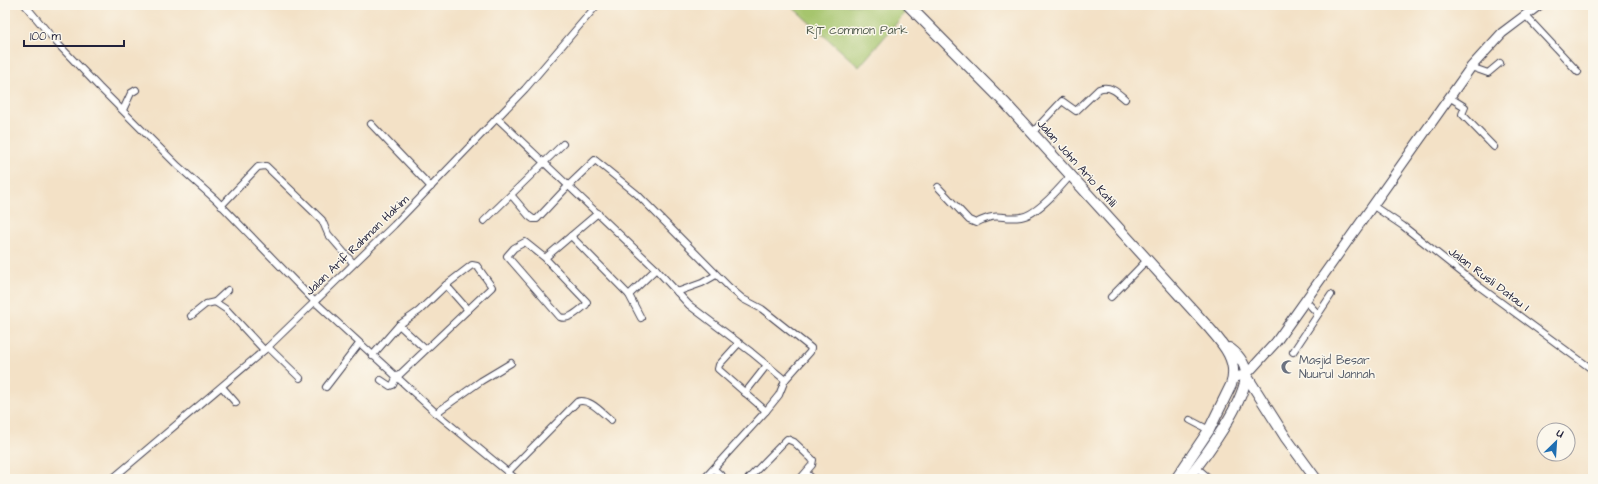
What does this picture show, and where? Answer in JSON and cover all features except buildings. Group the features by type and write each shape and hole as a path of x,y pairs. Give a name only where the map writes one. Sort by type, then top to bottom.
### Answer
{"main road":[{"name":"Jalan John Ario Katili","path":"908,5 1071,175 1222,344 1242,361 1246,375 1286,438 1316,479"},
{"name":"Jalan John Ario Katili","path":"1222,344 1230,357 1234,378"},
{"path":"1186,479 1196,467 1235,407 1243,389 1246,375"},
{"path":"1176,479 1220,411 1234,378"}],"street":[{"path":"25,5 56,42 221,206 314,302 436,414 516,479"},
{"name":"Jalan Arif Rahman Hakim","path":"112,479 222,387 266,348 314,302 431,187 497,118 597,5"},
{"path":"1234,378 1246,375 1269,351 1471,67 1502,33 1539,5"},
{"path":"1525,15 1578,72"},
{"path":"1471,67 1488,73 1500,63"},
{"path":"1032,133 1062,101 1076,112 1099,89 1104,88 1114,90 1124,99"},
{"path":"123,110 131,93 136,90"},
{"path":"1449,97 1465,107 1462,114 1494,147"},
{"path":"497,118 656,269 689,305 767,365 784,380"},
{"path":"371,124 431,187"},
{"path":"484,221 512,196 562,144"},
{"path":"512,196 535,220 540,218 569,185 592,162 597,160 637,194 716,275 743,299 762,308 811,348 784,380 779,395 766,411 704,479"},
{"path":"221,206 258,167 266,166 322,220 328,234 353,263"},
{"path":"938,187 969,220 976,223 994,216 1015,218 1032,214 1071,175"},
{"name":"Jalan Rusli Datau I","path":"1372,205 1403,226 1480,287 1593,370"},
{"path":"545,258 598,213"},
{"path":"571,236 629,294 641,318"},
{"path":"525,242 545,258 587,302 586,305 569,317 560,317 507,256 514,248 525,242"},
{"path":"1112,297 1147,260"},
{"path":"372,356 399,325 419,311 446,285 470,266 477,266 492,287 425,349 396,378 393,385 390,386 381,380"},
{"path":"629,294 656,269"},
{"path":"677,292 702,283 716,275"},
{"path":"446,285 468,310"},
{"path":"191,316 206,304 215,302 228,290"},
{"path":"1293,352 1317,313 1331,295"},
{"path":"1305,300 1317,313"},
{"path":"215,302 227,310 266,348 300,378"},
{"path":"399,325 425,349"},
{"path":"739,343 718,369 766,411"},
{"path":"326,387 359,344"},
{"path":"436,414 511,363"},
{"path":"745,393 767,365"},
{"path":"222,387 236,403"},
{"path":"508,472 577,402 581,400 588,402 611,420"},
{"path":"1190,420 1209,430"},
{"path":"748,479 787,438 794,442 812,458 812,465 800,479"},
{"path":"1196,467 1210,479"},
{"path":"714,469 725,479"},
{"path":"806,473 813,479"}],"green space":[{"name":"RjT common Park","path":"790,5 912,5 859,67"}],"place":[{"name":"Masjid Besar Nuurul Jannah","path":"1288,367"}]}
